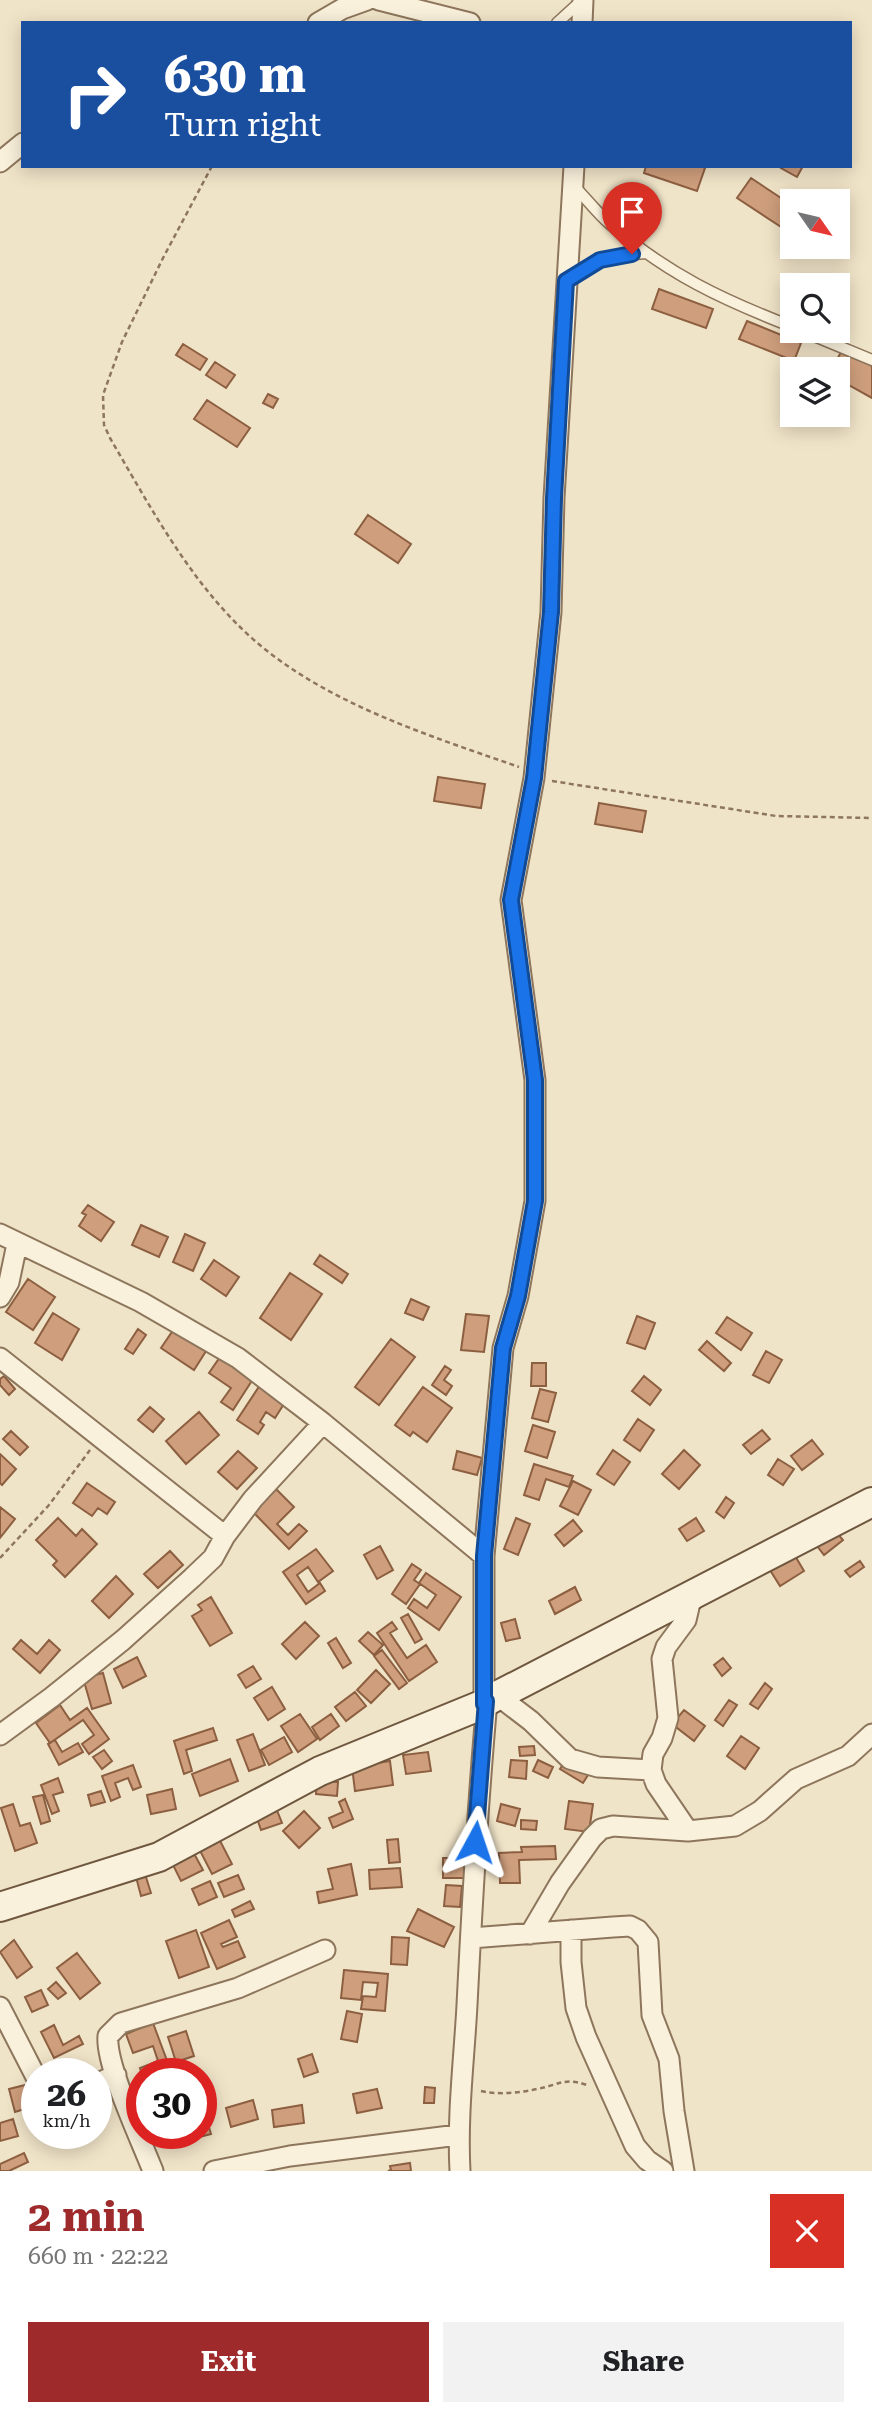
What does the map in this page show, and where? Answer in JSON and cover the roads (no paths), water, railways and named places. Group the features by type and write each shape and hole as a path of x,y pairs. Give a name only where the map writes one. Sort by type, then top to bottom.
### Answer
{"street":[{"path":"321,21 342,9 367,0"},
{"path":"379,0 462,21"},
{"path":"582,21 583,0"},
{"path":"0,162 21,146"},
{"path":"460,2171 460,2088 475,1842 489,1700 484,1556 503,1348 518,1296 535,1201 535,1080 511,900 535,776 551,612 554,498 574,175"},
{"path":"0,1297 9,1282 9,1239 141,1302 238,1358 323,1423 484,1556"},
{"path":"0,1358 225,1536"},
{"path":"0,1735 123,1640 206,1565 253,1499 323,1423"},
{"path":"0,1907 159,1857 320,1771 489,1700 872,1502"},
{"path":"688,1830 656,1784 651,1770 653,1754 662,1738 668,1718 662,1659 666,1647 686,1620 690,1603 701,1591"},
{"path":"489,1700 531,1721 570,1759 617,1770 651,1770"},
{"path":"530,1934 560,1883 601,1829 613,1826 688,1830 735,1826 760,1811 796,1779 848,1756 872,1734"},
{"path":"471,1938 630,1926 638,1930 648,1942 652,2015 669,2059 684,2171"},
{"path":"571,1930 570,1962 576,2008 635,2146 647,2160 663,2171"},
{"path":"153,2171 107,2048 108,2036 121,2023 238,1988 325,1950"},
{"path":"0,2007 26,2058"},
{"path":"112,2077 116,2075"},
{"path":"214,2171 290,2156 458,2135"}],"lane":[{"path":"559,21 583,0"},
{"path":"574,175 609,223 646,253 692,283 730,303 780,322"},
{"path":"566,281 600,260 618,255 646,253"},
{"path":"831,343 872,360"}]}
